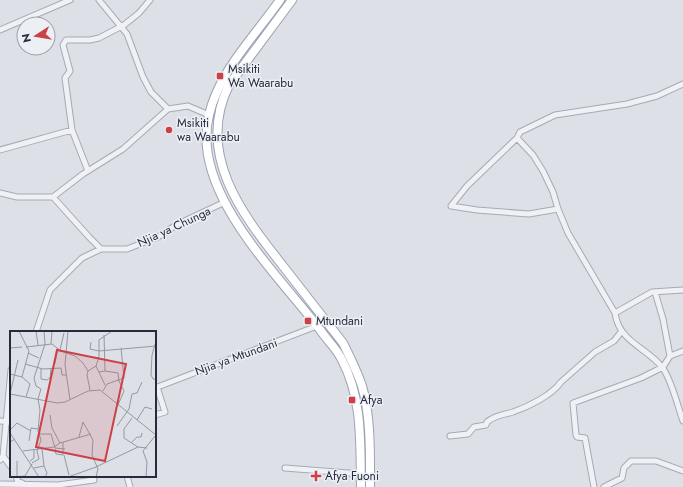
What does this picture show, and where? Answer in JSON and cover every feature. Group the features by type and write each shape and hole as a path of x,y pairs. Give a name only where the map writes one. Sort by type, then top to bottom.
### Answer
{"main road":[{"path":"280,0 223,79 214,98 209,115 206,138 209,158 215,181 225,202 247,239 342,359 354,390 359,411 361,487"},
{"path":"292,0 238,74 224,96 218,113 218,147 226,179 242,213 343,343 352,360 362,386 366,410 370,487"}],"street":[{"path":"0,30 70,0"},
{"path":"99,0 126,34 151,92 168,109"},
{"path":"88,171 72,130 65,78 70,71 63,45 66,40 90,40 98,38 121,27 139,13 150,0"},
{"path":"558,209 529,214 477,210 451,206 467,186 517,138 520,132 555,115 627,104 657,96 683,84"},
{"path":"0,193 17,197 53,198 88,171 123,149 168,109 188,106 209,115"},
{"path":"0,150 72,130"},
{"path":"517,138 533,155 543,171 553,192 568,233 615,313 616,324 621,332 663,367 683,421"},
{"path":"36,331 50,290 82,258 102,249 53,198"},
{"name":"Njia ya Chunga","path":"102,249 127,249 158,237 176,225 225,202"},
{"path":"615,313 642,297 655,292 683,290"},
{"path":"655,292 663,319 670,356"},
{"name":"Njia ya Mtundani","path":"156,388 317,326"},
{"path":"450,436 468,434 474,427 486,425 487,422 495,416 534,404 558,387 561,382 595,352 614,341 621,332"},
{"path":"594,487 585,438 577,437 576,435 573,403 641,378 663,367 670,356 683,351"},
{"path":"156,388 165,412 156,415"},
{"path":"10,396 9,422 2,458 10,465"},
{"path":"0,421 9,422"},
{"path":"604,487 622,478 624,468 631,461 656,461 683,471"},
{"path":"285,468 361,474"},
{"path":"16,477 18,482 29,484"},
{"path":"127,477 130,487"},
{"path":"0,484 58,485 94,480"}],"place":[{"name":"Msikiti Wa Waarabu","path":"220,76"},
{"name":"Msikiti wa Waarabu","path":"169,130"},
{"name":"Mtundani","path":"308,321"},
{"name":"Afya","path":"352,400"},
{"name":"Afya Fuoni","path":"316,476"}]}
